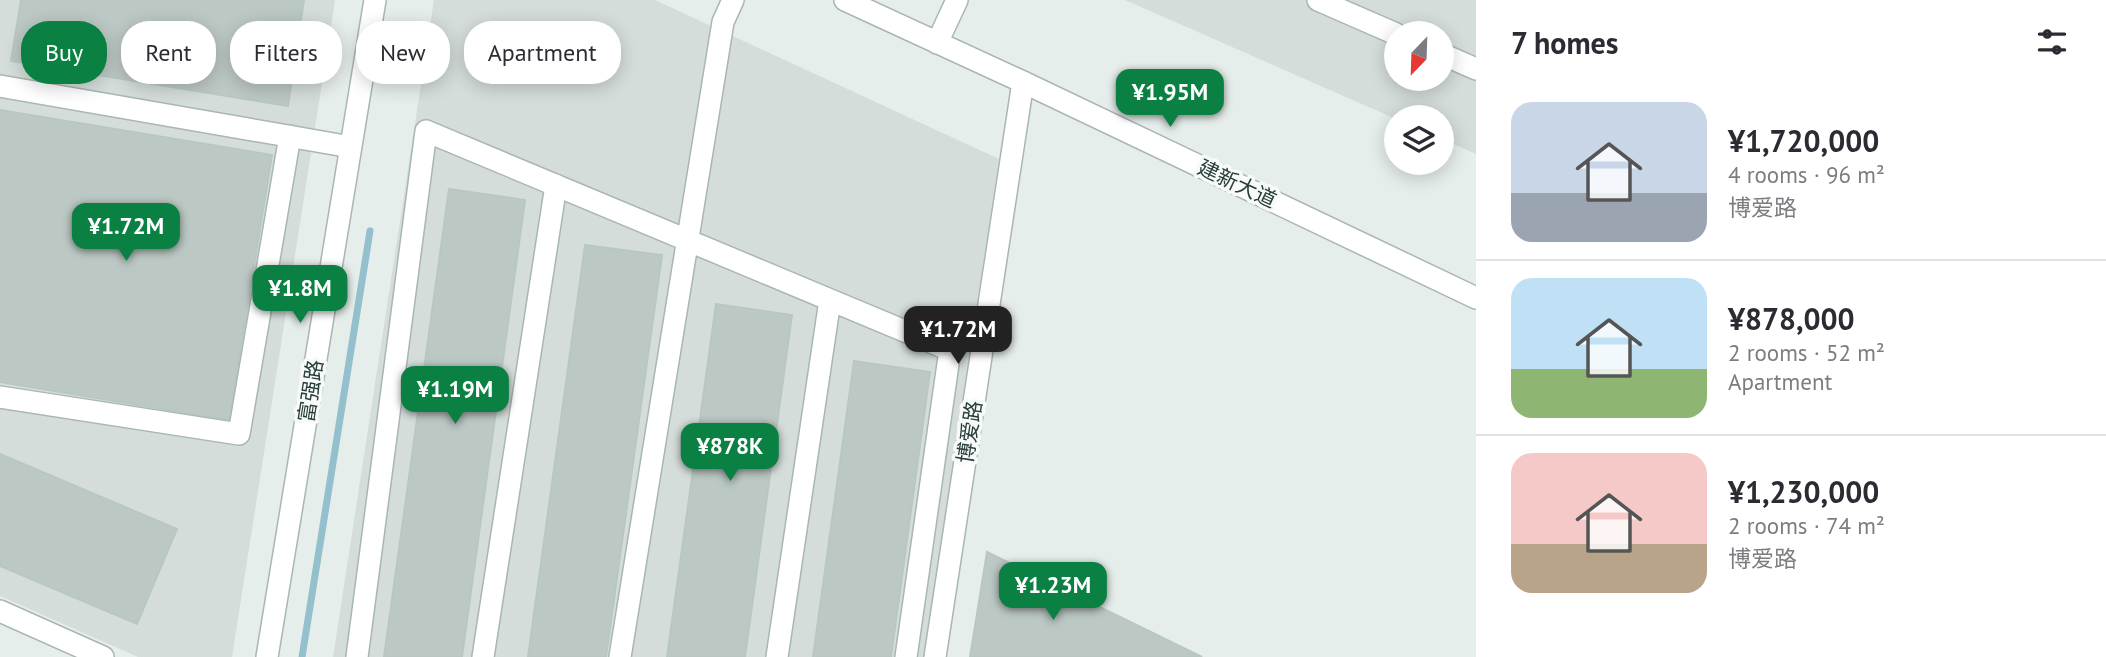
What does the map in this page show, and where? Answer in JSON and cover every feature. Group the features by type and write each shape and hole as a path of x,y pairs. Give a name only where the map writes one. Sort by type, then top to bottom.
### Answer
{"street":[{"name":"富强路","path":"267,657 375,0"},
{"path":"620,657 723,22 733,0"},
{"name":"建新大道","path":"845,0 1476,298"},
{"path":"937,43 957,0"},
{"path":"1318,0 1384,29"},
{"path":"1454,59 1476,69"},
{"name":"博爱路","path":"935,657 1023,82"},
{"path":"0,86 351,147"},
{"path":"356,657 426,131 950,350 906,657"},
{"path":"0,397 239,434 290,136"},
{"path":"483,657 556,185"},
{"path":"777,657 830,300"},
{"path":"0,611 103,657"}],"shaded area":[{"path":"0,0 335,0 332,21 230,21 230,84 322,84 232,657 138,657 0,596"},
{"path":"434,0 655,0 999,159 924,657 333,657 421,84 450,84 450,21 431,21"},
{"path":"1125,0 1476,0 1476,154 1454,144 1454,105 1384,105 1384,114"}],"building":[{"path":"21,0 304,0 301,21 230,21 230,84 291,84 288,106 153,84 216,84 216,21 121,21 121,79 107,77 107,21 21,21 21,63 11,61"},
{"path":"0,110 272,155 229,420 0,382"},
{"path":"449,189 525,200 462,657 384,657"},
{"path":"585,245 662,255 606,657 528,657"},
{"path":"716,304 792,315 745,657 667,657"},
{"path":"854,361 930,372 891,657 813,657"},
{"path":"0,454 177,529 137,624 0,566"},
{"path":"987,552 1202,657 970,657"}],"waterway":[{"path":"302,657 370,231"}]}
